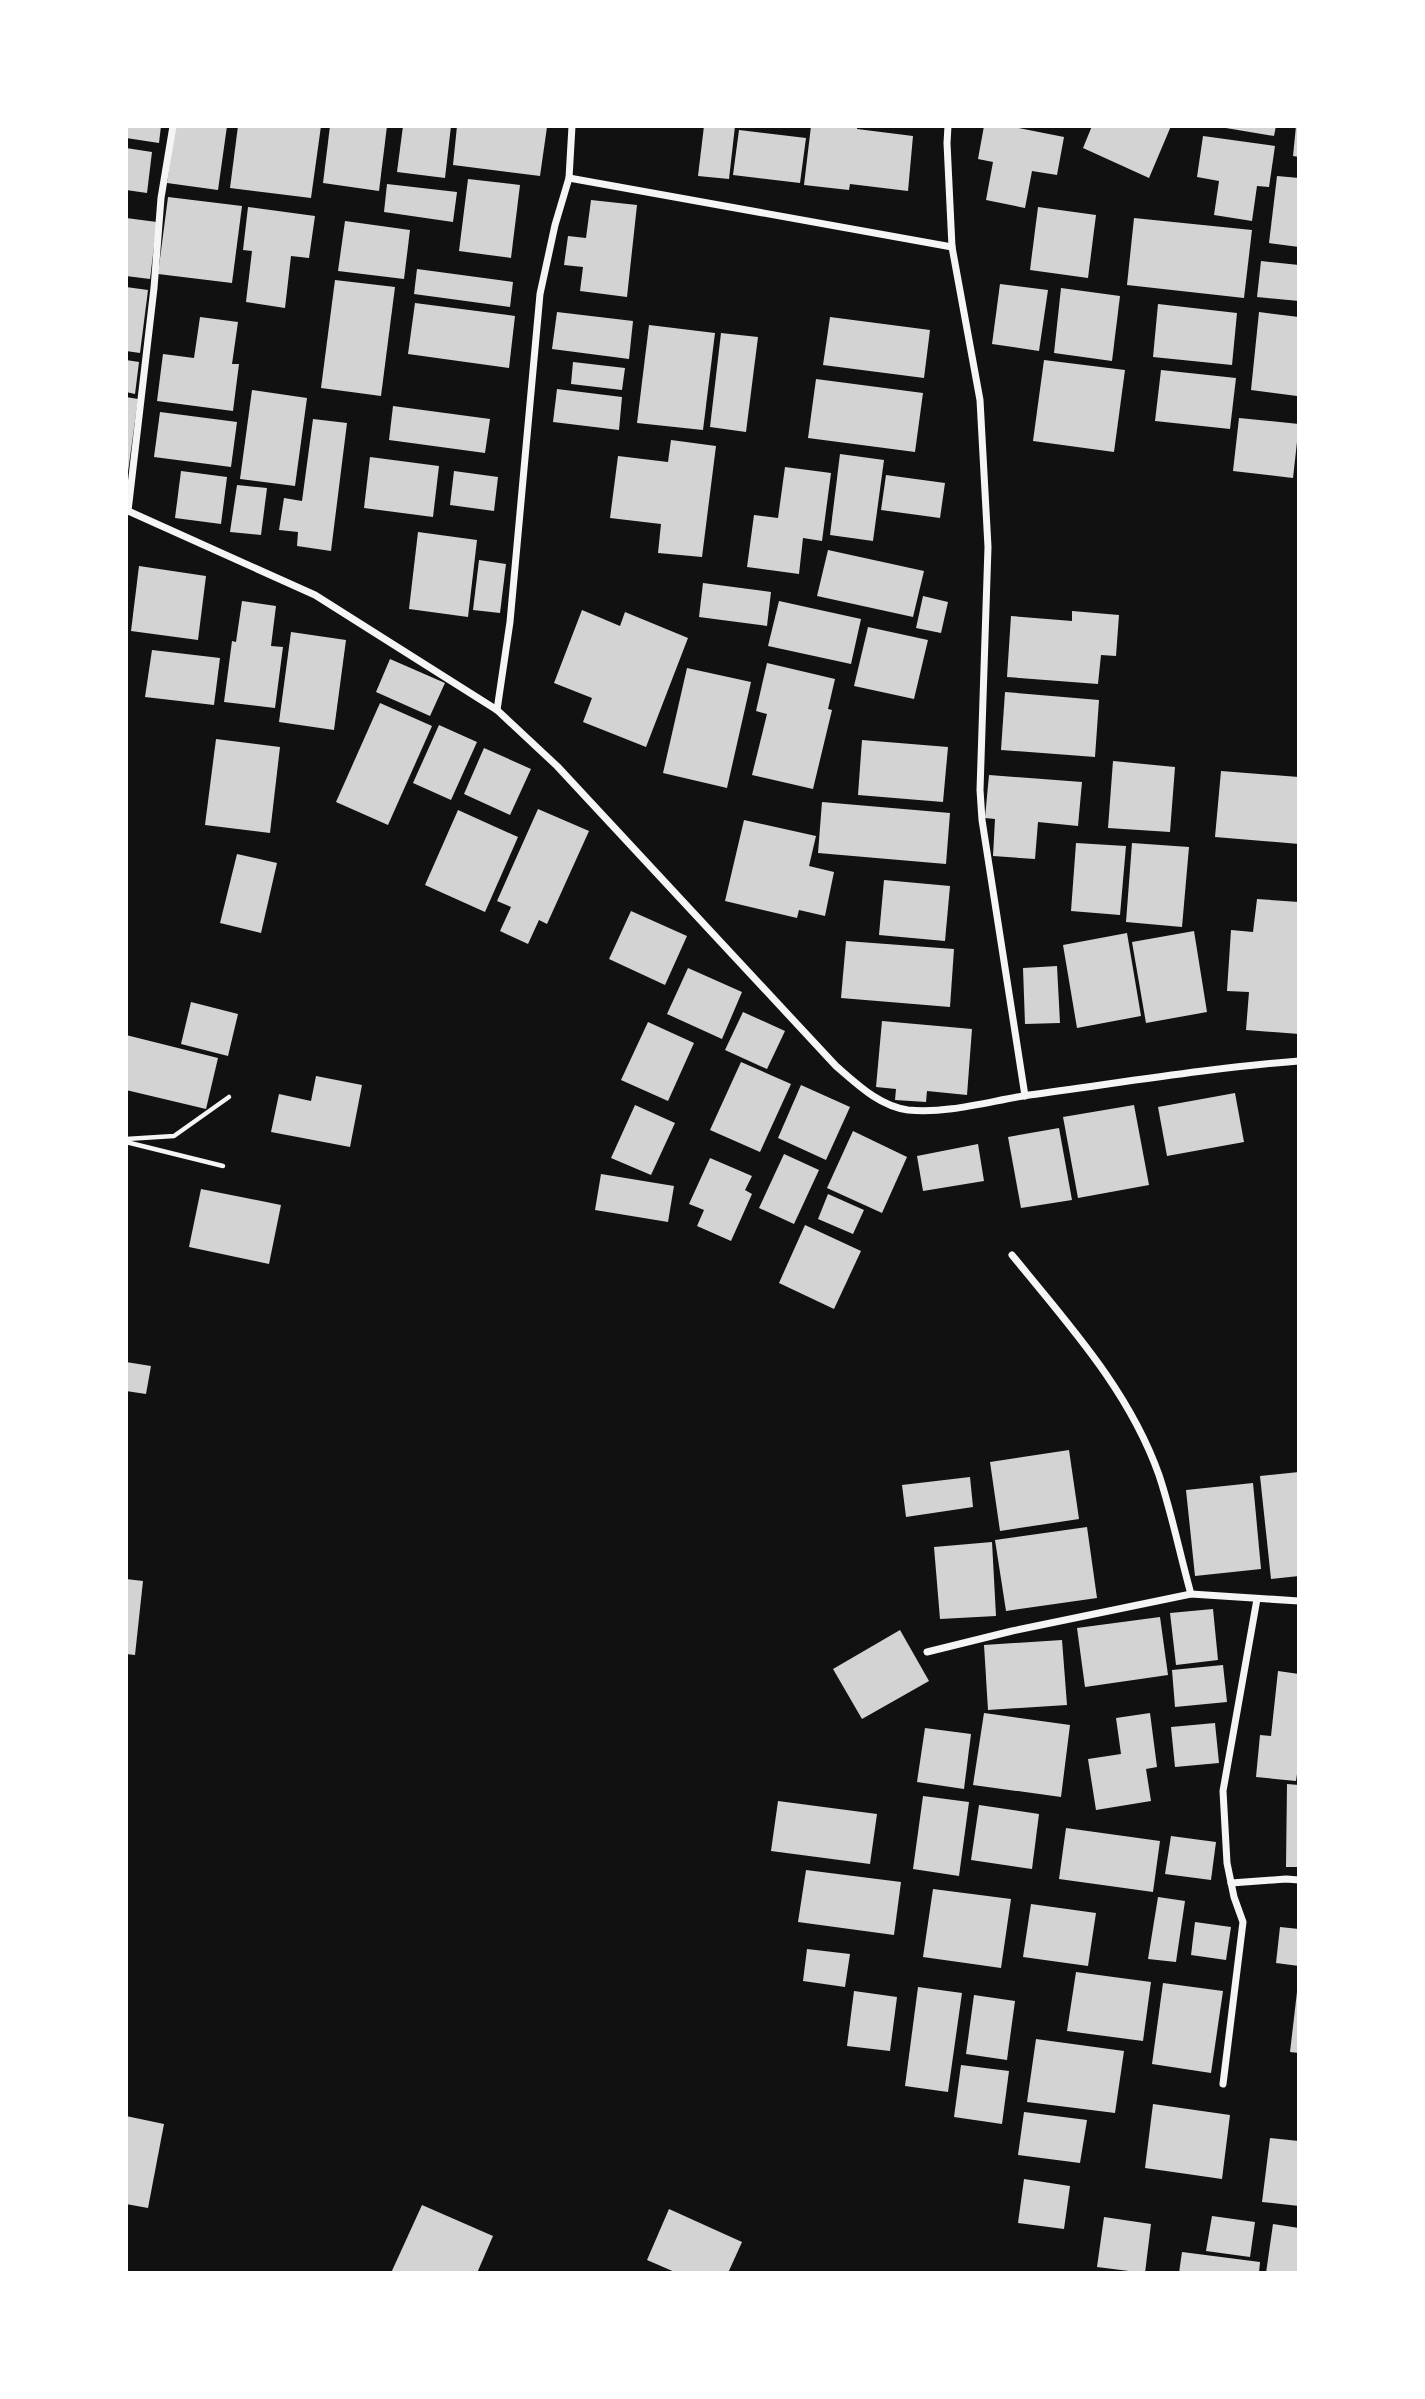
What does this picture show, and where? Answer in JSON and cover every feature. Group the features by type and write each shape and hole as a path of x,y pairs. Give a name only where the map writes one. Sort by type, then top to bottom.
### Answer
{"street":[{"path":"173,126 161,198 154,288 127,511 315,595 497,710 557,766 836,1066 872,1097 906,1110 939,1111 1025,1096 1248,1065 1299,1061"},
{"path":"497,710 510,622 540,294 545,262 569,178 572,126"},
{"path":"948,126 952,247 980,400 988,534 982,820 1025,1096"},
{"path":"569,178 952,247"},
{"path":"1012,1255 1105,1370 1133,1419 1158,1475 1191,1594"},
{"path":"927,1652 1012,1631 1191,1594 1299,1601"},
{"path":"1223,2084 1243,1922 1231,1883 1224,1836 1223,1791 1256,1599"},
{"path":"1231,1883 1299,1880"}],"path":[{"path":"126,1141 174,1136 229,1097"},
{"path":"126,1141 223,1166"}],"building":[{"path":"126,126 161,126 159,143 126,138"},
{"path":"175,126 227,126 218,190 167,183"},
{"path":"238,126 321,126 311,198 230,188"},
{"path":"330,126 387,126 379,191 323,183"},
{"path":"403,126 451,126 445,178 397,172"},
{"path":"457,126 547,127 540,176 453,165"},
{"path":"704,126 735,126 729,179 698,176"},
{"path":"811,126 857,126 857,129 913,136 908,191 850,184 849,190 804,185"},
{"path":"984,126 1009,126 1064,137 1057,175 1032,171 1025,208 986,200 993,162 978,159"},
{"path":"1092,126 1171,126 1149,178 1083,148"},
{"path":"1214,126 1276,126 1274,136"},
{"path":"1296,126 1299,126 1299,157 1293,156"},
{"path":"739,130 806,138 800,183 733,175"},
{"path":"1203,136 1275,146 1269,187 1257,186 1252,221 1214,215 1219,181 1197,177"},
{"path":"126,148 152,152 147,193 126,190"},
{"path":"1277,176 1299,178 1299,247 1269,243"},
{"path":"468,179 520,185 511,258 459,251"},
{"path":"387,184 457,192 453,222 384,212"},
{"path":"168,197 242,206 232,283 158,274"},
{"path":"591,200 637,205 627,297 580,291 583,267 564,265 568,236 586,238"},
{"path":"248,207 315,216 309,258 291,256 285,308 246,302 252,251 243,250"},
{"path":"1038,207 1096,215 1088,278 1030,270"},
{"path":"126,218 157,222 150,279 126,276"},
{"path":"1134,218 1252,230 1244,298 1127,285"},
{"path":"345,221 410,230 404,279 338,271"},
{"path":"1261,261 1299,265 1299,301 1257,297"},
{"path":"417,269 513,282 510,307 414,294"},
{"path":"335,280 395,287 381,396 321,388"},
{"path":"1000,284 1048,290 1039,351 992,344"},
{"path":"126,287 148,290 140,353 126,351"},
{"path":"1061,288 1120,296 1112,361 1054,353"},
{"path":"415,303 515,316 509,368 408,354"},
{"path":"1158,304 1237,313 1232,365 1153,357"},
{"path":"557,312 633,321 629,359 552,349"},
{"path":"1259,312 1299,317 1297,396 1251,390"},
{"path":"200,317 238,322 232,364 239,364 233,411 157,401 163,354 194,358"},
{"path":"830,317 930,330 924,378 823,365"},
{"path":"649,325 715,333 703,430 637,423"},
{"path":"721,333 758,337 746,432 710,427"},
{"path":"126,360 139,362 135,394 126,392"},
{"path":"1044,360 1125,370 1114,452 1033,441"},
{"path":"573,362 625,368 622,390 571,384"},
{"path":"1161,370 1236,378 1230,429 1155,421"},
{"path":"816,379 923,393 915,452 808,438"},
{"path":"557,389 622,397 619,430 553,422"},
{"path":"252,390 307,398 295,486 240,479"},
{"path":"126,397 138,399 128,472 126,472"},
{"path":"393,406 490,419 485,453 389,440"},
{"path":"160,412 237,422 231,467 154,457"},
{"path":"1239,418 1299,424 1293,478 1233,471"},
{"path":"313,419 347,423 331,551 297,546 298,532 279,530 284,498 302,501"},
{"path":"671,440 716,446 702,557 658,553 661,524 610,518 618,456 668,462"},
{"path":"840,454 884,460 873,541 830,535"},
{"path":"370,457 439,466 433,517 364,508"},
{"path":"785,467 831,473 822,541 803,538 799,574 747,567 754,515 778,518"},
{"path":"181,471 227,477 221,524 175,518"},
{"path":"454,471 498,477 494,511 450,505"},
{"path":"886,475 945,483 940,518 881,510"},
{"path":"237,485 267,488 261,535 230,532"},
{"path":"418,532 477,540 468,617 409,609"},
{"path":"828,550 924,571 913,617 817,596"},
{"path":"479,560 506,564 500,613 473,610"},
{"path":"139,566 206,576 198,640 131,631"},
{"path":"703,583 771,592 767,626 699,617"},
{"path":"923,596 948,602 941,633 916,628"},
{"path":"242,601 276,606 271,646 283,647 275,708 224,702 232,641 236,642"},
{"path":"779,601 861,619 851,664 768,646"},
{"path":"582,610 620,626 625,612 688,638 646,747 583,722 592,698 554,683"},
{"path":"1072,611 1119,615 1116,656 1101,655 1098,684 1007,677 1011,616 1072,621"},
{"path":"868,627 928,640 914,699 854,686"},
{"path":"291,632 346,640 334,730 279,722"},
{"path":"152,650 220,658 214,705 145,697"},
{"path":"390,659 445,683 430,716 376,692"},
{"path":"767,663 835,679 828,709 832,710 813,789 752,775 767,714 756,711"},
{"path":"687,668 751,682 727,788 663,773"},
{"path":"1005,692 1099,700 1095,757 1001,750"},
{"path":"380,703 432,726 388,825 336,802"},
{"path":"439,725 477,742 451,800 413,783"},
{"path":"216,739 280,747 270,833 205,825"},
{"path":"862,740 948,747 943,802 858,795"},
{"path":"484,748 531,769 510,815 464,794"},
{"path":"1113,761 1175,767 1170,832 1108,828"},
{"path":"1221,771 1299,777 1299,844 1215,837"},
{"path":"989,775 1082,782 1078,826 1038,822 1035,859 993,856 995,819 985,818"},
{"path":"822,802 950,813 946,864 818,853"},
{"path":"538,809 589,831 547,924 539,920 528,944 500,931 511,907 497,901"},
{"path":"458,810 518,837 485,912 425,885"},
{"path":"744,820 816,836 809,866 834,872 825,916 799,910 797,918 725,901"},
{"path":"1076,843 1126,846 1120,915 1071,911"},
{"path":"1132,843 1189,847 1182,927 1126,922"},
{"path":"237,854 277,863 261,933 220,923"},
{"path":"884,880 950,886 945,941 879,935"},
{"path":"1257,899 1299,902 1299,1034 1246,1030 1249,992 1227,991 1231,930 1253,932"},
{"path":"631,911 687,936 665,985 609,959"},
{"path":"1194,931 1207,1012 1146,1023 1132,942"},
{"path":"1127,933 1141,1016 1077,1028 1063,945"},
{"path":"846,941 954,949 950,1007 841,998"},
{"path":"1057,966 1060,1023 1025,1024 1023,968"},
{"path":"688,968 742,992 722,1039 667,1014"},
{"path":"191,1002 238,1014 228,1056 181,1044"},
{"path":"743,1012 785,1031 767,1069 725,1050"},
{"path":"882,1021 972,1029 967,1095 927,1091 926,1102 895,1100 896,1089 876,1087"},
{"path":"648,1022 694,1043 668,1101 621,1080"},
{"path":"126,1035 218,1058 206,1109 126,1090"},
{"path":"741,1062 791,1084 760,1152 710,1130"},
{"path":"316,1076 362,1085 350,1147 271,1132 279,1094 311,1101"},
{"path":"801,1085 850,1107 826,1160 778,1138"},
{"path":"1235,1093 1244,1142 1167,1156 1158,1107"},
{"path":"635,1105 675,1123 651,1175 611,1158"},
{"path":"1134,1105 1149,1185 1078,1198 1063,1117"},
{"path":"1059,1128 1072,1200 1021,1208 1008,1137"},
{"path":"853,1131 907,1157 882,1213 827,1188"},
{"path":"978,1144 984,1181 923,1191 917,1156"},
{"path":"784,1154 819,1170 794,1224 759,1208"},
{"path":"710,1158 752,1176 745,1190 752,1194 731,1241 697,1226 704,1210 689,1204"},
{"path":"601,1174 674,1186 668,1222 595,1210"},
{"path":"201,1189 281,1205 269,1264 189,1247"},
{"path":"828,1194 864,1210 853,1234 818,1219"},
{"path":"805,1225 861,1251 834,1309 779,1283"},
{"path":"126,1362 151,1366 146,1394 126,1391"},
{"path":"1069,1450 1079,1519 1000,1531 990,1462"},
{"path":"1299,1472 1299,1576 1271,1579 1260,1476"},
{"path":"970,1477 973,1507 906,1517 902,1485"},
{"path":"1253,1483 1261,1569 1195,1576 1186,1490"},
{"path":"1087,1527 1097,1598 1006,1611 995,1540"},
{"path":"992,1542 996,1616 940,1619 934,1547"},
{"path":"126,1579 143,1581 135,1655 126,1654"},
{"path":"1213,1609 1218,1660 1176,1665 1170,1613"},
{"path":"1160,1617 1168,1675 1085,1687 1077,1628"},
{"path":"900,1630 929,1681 862,1719 833,1669"},
{"path":"1062,1640 1067,1705 988,1710 984,1645"},
{"path":"1223,1665 1227,1702 1175,1707 1172,1670"},
{"path":"1278,1671 1299,1674 1299,1774 1296,1781 1256,1777 1260,1735 1271,1736"},
{"path":"984,1713 1070,1725 1061,1797 973,1785"},
{"path":"1150,1713 1157,1767 1146,1769 1151,1801 1096,1810 1088,1759 1121,1754 1116,1718"},
{"path":"1215,1723 1219,1763 1175,1767 1171,1727"},
{"path":"925,1728 971,1734 964,1789 917,1782"},
{"path":"1287,1784 1299,1785 1299,1867 1286,1867"},
{"path":"923,1796 969,1802 959,1876 913,1869"},
{"path":"778,1801 877,1814 870,1864 771,1851"},
{"path":"979,1805 1039,1814 1032,1869 971,1860"},
{"path":"1066,1828 1160,1841 1153,1892 1059,1879"},
{"path":"1171,1836 1216,1842 1211,1880 1165,1874"},
{"path":"806,1870 901,1882 894,1935 798,1922"},
{"path":"933,1889 1011,1899 1001,1968 923,1957"},
{"path":"1158,1897 1185,1901 1176,1962 1148,1959"},
{"path":"1031,1904 1096,1913 1088,1966 1023,1957"},
{"path":"1195,1922 1231,1927 1226,1960 1191,1955"},
{"path":"1280,1927 1299,1929 1299,1966 1276,1963"},
{"path":"807,1949 850,1954 845,1987 803,1981"},
{"path":"1076,1972 1151,1982 1143,2041 1067,2031"},
{"path":"1163,1983 1223,1991 1211,2073 1152,2064"},
{"path":"918,1987 962,1993 948,2092 905,2086"},
{"path":"854,1991 897,1997 890,2051 847,2046"},
{"path":"1299,1992 1299,2053 1290,2052"},
{"path":"974,1995 1015,2001 1007,2060 966,2054"},
{"path":"1036,2039 1124,2051 1115,2113 1027,2102"},
{"path":"961,2065 1009,2071 1002,2124 954,2117"},
{"path":"1153,2104 1230,2115 1222,2179 1145,2168"},
{"path":"1024,2112 1087,2120 1080,2163 1018,2155"},
{"path":"126,2116 164,2124 148,2208 126,2204"},
{"path":"1270,2138 1299,2141 1299,2206 1262,2202"},
{"path":"1024,2179 1070,2186 1064,2229 1018,2223"},
{"path":"422,2205 493,2236 477,2273 391,2273"},
{"path":"669,2209 742,2242 728,2273 677,2273 647,2260"},
{"path":"1212,2216 1255,2222 1250,2257 1206,2251"},
{"path":"1104,2217 1151,2224 1145,2273 1097,2267"},
{"path":"1273,2224 1299,2228 1299,2273 1266,2273"},
{"path":"1182,2252 1260,2262 1259,2273 1179,2273"}]}
